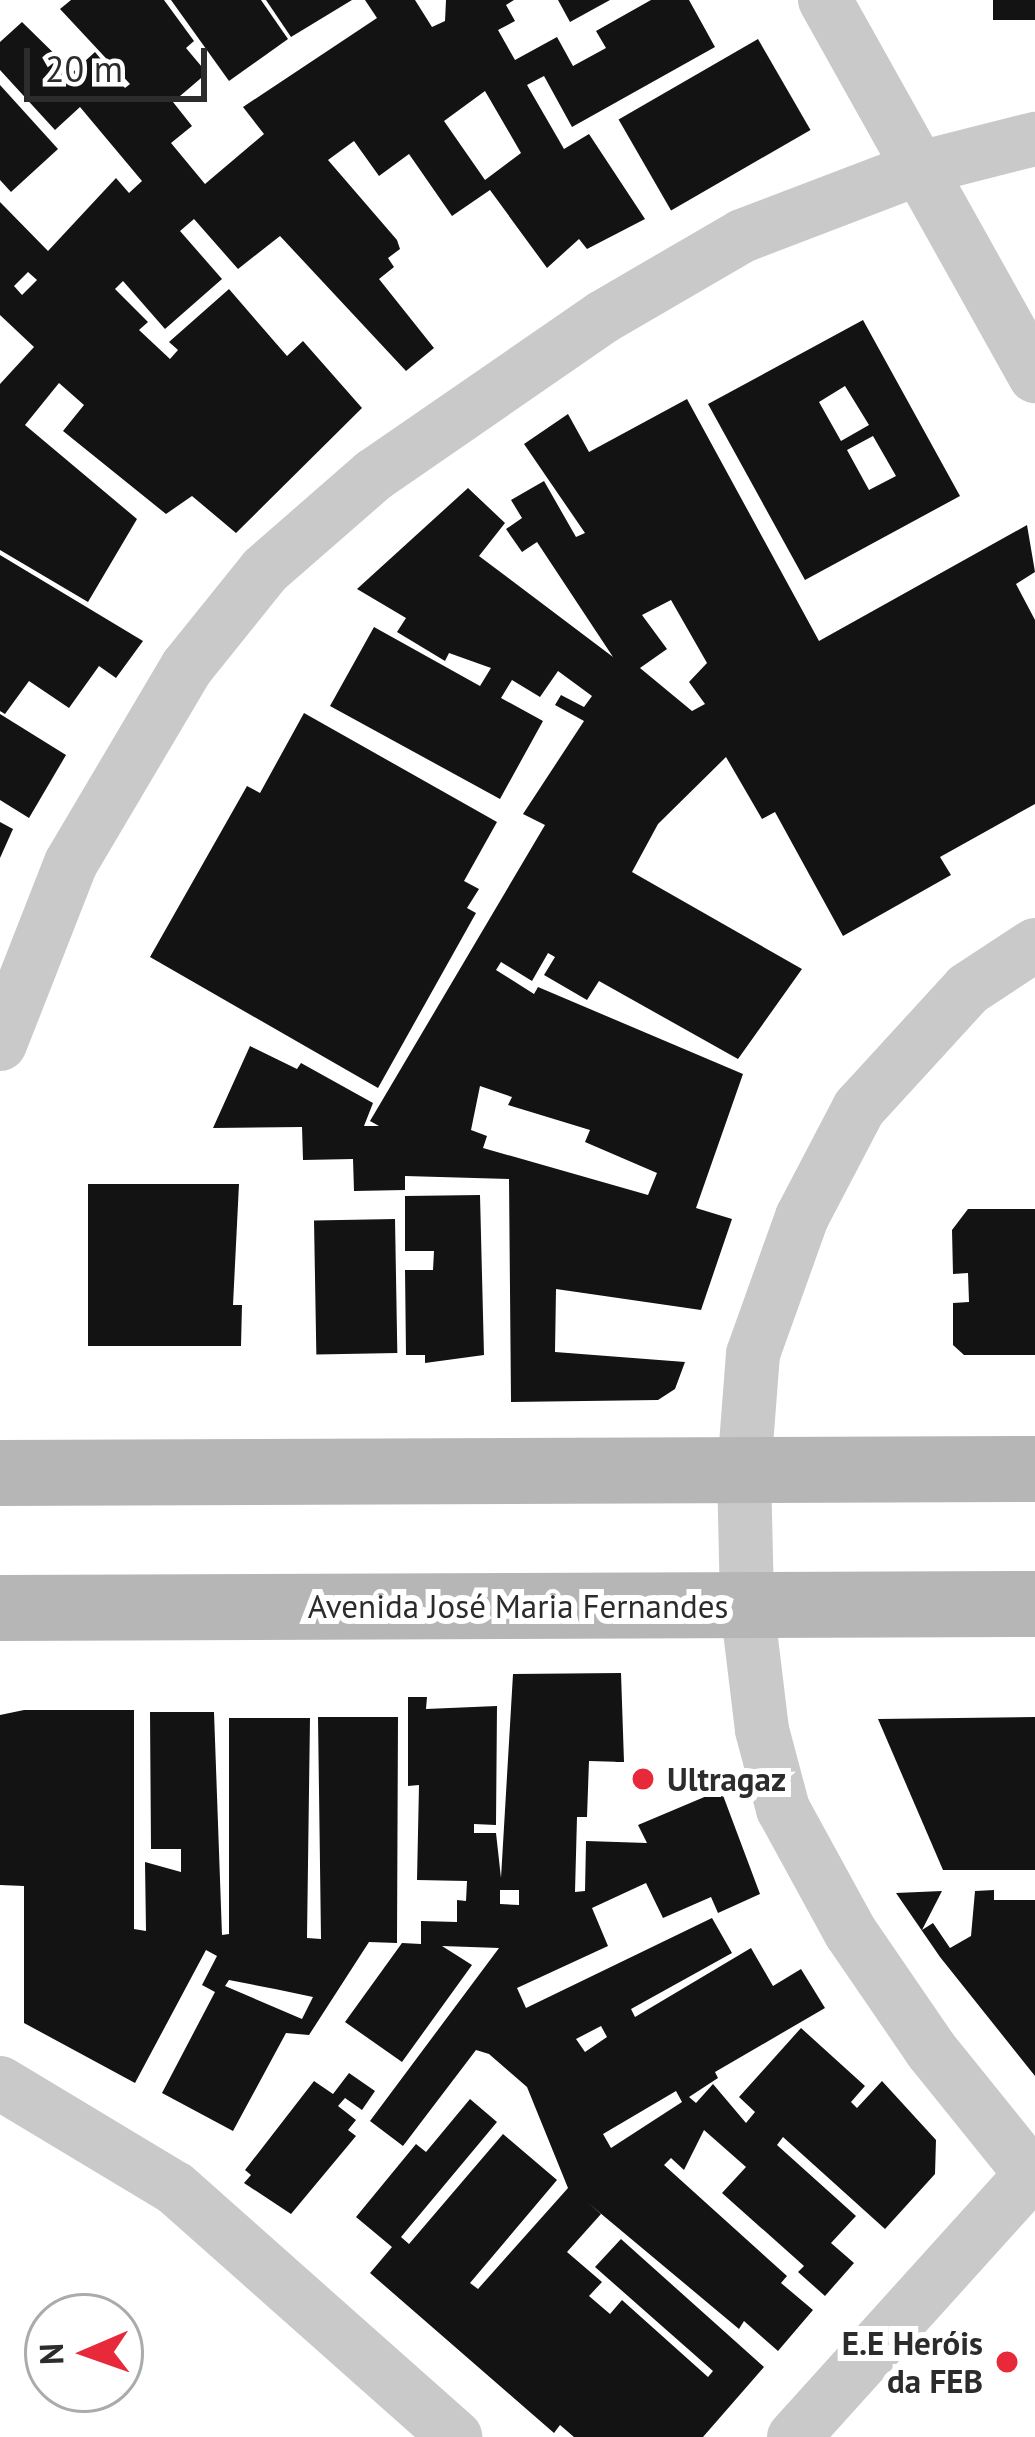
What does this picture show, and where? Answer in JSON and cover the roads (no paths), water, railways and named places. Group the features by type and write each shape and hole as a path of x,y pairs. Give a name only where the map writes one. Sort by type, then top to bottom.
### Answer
{"main road":[{"path":"0,1473 1035,1469"},
{"name":"Avenida José Maria Fernandes","path":"0,1608 1035,1604"}],"street":[{"path":"825,0 1035,376"},
{"path":"0,1044 71,863 188,667 265,569 374,475 603,317 742,236 920,168 1035,139"},
{"path":"794,2437 1032,2178 851,1933 783,1809 762,1730 747,1606 744,1470 753,1354 802,1217 860,1108 968,989 1035,945"},
{"path":"0,2083 175,2188 455,2437"}],"place":[{"name":"Ultragaz","path":"643,1779"},
{"name":"E.E Heróis da FEB","path":"1007,2362"}]}
